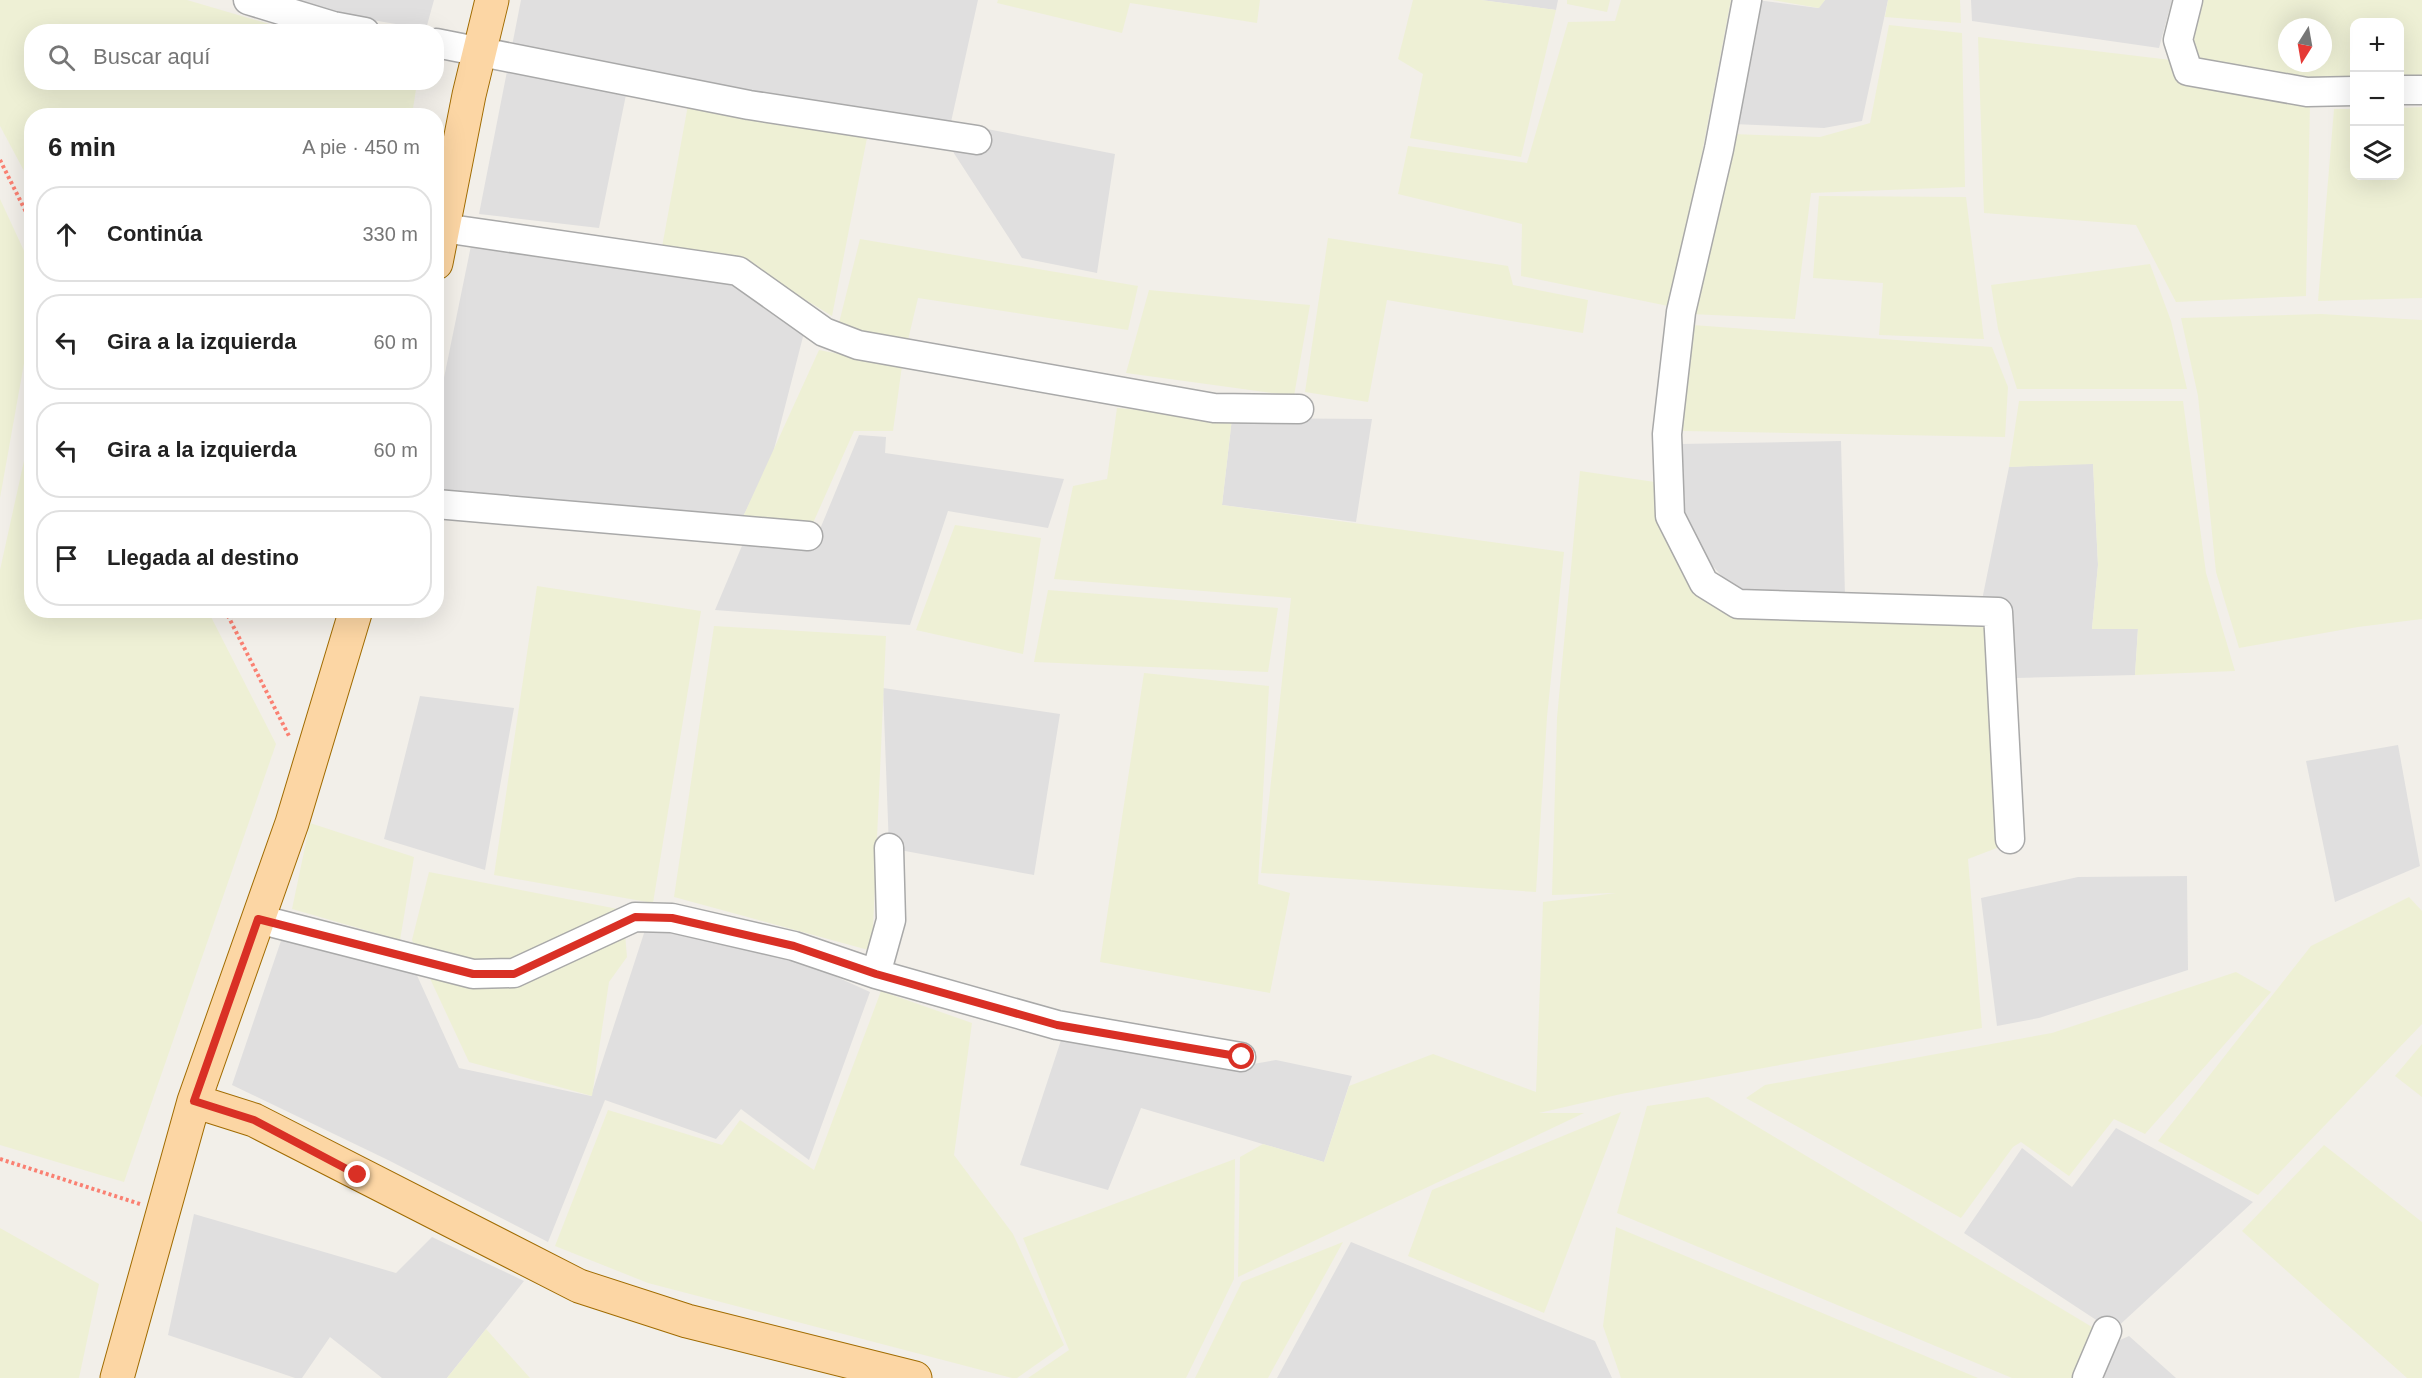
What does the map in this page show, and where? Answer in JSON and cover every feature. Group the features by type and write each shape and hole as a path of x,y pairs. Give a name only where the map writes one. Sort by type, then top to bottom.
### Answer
{"main road":[{"path":"444,223 492,0"},
{"path":"117,1378 194,1101 308,772 354,618"},
{"path":"194,1101 254,1120 579,1286 687,1321 915,1378"}],"street":[{"path":"248,0 326,24"},
{"path":"1747,0 1719,149 1681,312 1667,434 1670,516 1704,583 1738,604 1998,612 2010,838"},
{"path":"2188,0 2178,40 2188,71 2307,92 2350,91"},
{"path":"444,44 749,105 977,140"},
{"path":"2404,90 2422,90"},
{"path":"444,228 738,272 824,332 858,345 1214,408 1299,409"},
{"path":"444,505 808,537"},
{"path":"876,974 891,920 889,848"},
{"path":"258,919 473,974 514,974 635,917 672,918 794,946 876,974 1057,1025 1242,1057"},
{"path":"2087,1378 2106,1331"}],"path":[{"path":"0,160 24,208"},
{"path":"229,618 308,772"},
{"path":"0,1159 163,1211"}],"shaded area":[{"path":"298,0 434,0 427,24 396,24 336,14"},
{"path":"521,0 978,0 951,122 1115,154 1097,273 1022,258 946,141 630,75 599,228 479,214"},
{"path":"1481,0 1558,0 1556,10"},
{"path":"1757,0 1818,8 1825,0 1888,0 1862,121 1824,128 1733,124"},
{"path":"1971,0 2172,0 2159,48 1972,21"},
{"path":"474,231 735,282 805,329 772,457 742,519 444,490 444,378"},
{"path":"1232,418 1372,419 1356,522 1222,505"},
{"path":"859,435 886,437 885,453 1064,479 1048,528 948,511 910,625 715,610 744,541 813,546"},
{"path":"1841,441 1845,596 1739,595 1699,551 1676,495 1680,444"},
{"path":"2093,463 2098,565 2092,629 2138,628 2135,675 2017,678 2011,606 1981,605 2009,467"},
{"path":"883,688 1060,714 1034,875 889,848"},
{"path":"420,696 514,708 485,870 384,839"},
{"path":"2398,745 2420,866 2335,902 2306,761"},
{"path":"2187,876 2188,970 2039,1018 1997,1026 1981,898 2078,877"},
{"path":"646,927 788,955 870,992 809,1160 741,1109 716,1139 605,1100 548,1242 388,1160 232,1085 285,929 410,960 459,1068 591,1096"},
{"path":"1064,1031 1236,1067 1276,1060 1352,1076 1324,1162 1141,1108 1108,1190 1020,1165"},
{"path":"2116,1128 2253,1202 2113,1331 1964,1233 2022,1148 2072,1187"},
{"path":"194,1214 396,1273 432,1237 524,1281 447,1378 382,1378 330,1337 302,1378 295,1378 168,1335"},
{"path":"1351,1242 1595,1341 1612,1378 1277,1378"},
{"path":"2129,1336 2176,1378 2094,1378 2109,1345"}],"green space":[{"path":"0,0 187,0 269,24 24,24 24,90 416,90 413,108 24,108 24,171 0,126"},
{"path":"998,0 1260,0 1257,23 1130,3 1122,33 997,3"},
{"path":"1413,0 1481,0 1556,10 1521,157 1410,138 1423,74 1398,59"},
{"path":"1567,0 1610,0 1607,12 1567,4"},
{"path":"1621,0 1731,0 1673,307 1521,276 1522,224 1398,194 1408,146 1527,163 1568,22 1615,21"},
{"path":"1772,0 1825,0 1819,8"},
{"path":"1888,0 1960,0 1961,23 1885,17"},
{"path":"2202,0 2422,0 2422,80 2404,81 2404,18 2350,18 2350,82 2327,83 2193,60 2190,33"},
{"path":"1889,25 1962,33 1965,187 1811,193 1795,319 1691,314 1732,134 1820,137 1870,123"},
{"path":"1978,37 2171,60 2310,102 2306,296 2176,302 2136,225 1984,213"},
{"path":"688,105 867,138 832,316 750,266 662,247"},
{"path":"2422,107 2422,298 2318,301 2334,109 2350,109 2350,180 2404,180 2404,108"},
{"path":"1819,196 1966,197 1984,339 1879,335 1883,283 1813,278"},
{"path":"0,199 24,251 24,363 0,498"},
{"path":"1328,238 1508,266 1513,285 1588,300 1583,333 1387,300 1368,402 1305,392"},
{"path":"860,239 1138,286 1128,330 918,298 908,340 838,327"},
{"path":"2150,264 2171,321 2187,389 2017,389 1998,329 1991,285"},
{"path":"1149,290 1310,305 1294,396 1126,373"},
{"path":"2321,314 2422,320 2422,619 2358,627 2239,648 2216,572 2198,396 2181,318"},
{"path":"1693,325 1992,347 2008,387 2005,437 1683,431 1685,368"},
{"path":"819,350 902,366 893,431 854,431 813,523 742,519"},
{"path":"2019,401 2183,401 2206,573 2235,671 2135,675 2138,629 2092,629 2098,565 2093,464 2009,467"},
{"path":"1117,408 1232,418 1222,505 1564,552 1547,717 1536,892 1261,873 1291,598 1054,579 1073,486 1107,479"},
{"path":"24,461 24,618 212,618 276,744 124,1182 0,1145 0,570"},
{"path":"1580,471 1655,482 1664,533 1707,602 1728,613 1989,622 2002,846 1968,859 1982,1028 1621,1094 1539,1113 1584,1113 1238,1277 1240,1157 1263,1144 1324,1162 1349,1086 1433,1054 1536,1092 1543,902 1616,893 1552,895 1557,718"},
{"path":"955,525 1041,538 1023,654 916,630"},
{"path":"537,586 701,611 653,903 494,875"},
{"path":"1048,590 1278,608 1268,672 1034,662"},
{"path":"714,626 886,636 872,951 674,897"},
{"path":"1144,673 1269,686 1258,884 1290,893 1270,993 1100,962"},
{"path":"310,823 414,857 400,940 292,909"},
{"path":"429,872 623,910 627,957 609,982 592,1096 469,1062 412,940"},
{"path":"2409,897 2422,911 2422,1024 2258,1195 2158,1141 2311,946"},
{"path":"2236,972 2271,992 2145,1134 2114,1119 2069,1176 2021,1142 2013,1147 1961,1218 1746,1098 1765,1085 2052,1033"},
{"path":"881,991 972,1023 954,1155 1013,1234 1064,1345 1017,1378 1012,1378 648,1283 555,1246 608,1110 722,1145 740,1120 814,1170"},
{"path":"2422,1044 2422,1097 2395,1076"},
{"path":"1708,1097 2097,1330 2073,1378 2012,1378 1617,1213 1647,1106"},
{"path":"1621,1112 1544,1313 1408,1256 1432,1190"},
{"path":"2324,1145 2422,1222 2422,1378 2407,1378 2242,1231"},
{"path":"1235,1159 1234,1279 1186,1378 1028,1378 1069,1350 1023,1238"},
{"path":"1616,1227 1978,1378 1621,1378 1603,1326"},
{"path":"0,1228 99,1284 79,1378 0,1378"},
{"path":"1343,1242 1268,1378 1195,1378 1242,1282"},
{"path":"486,1329 530,1378 447,1378"}],"route":[{"path":"358,1175 254,1120 194,1101 258,919 473,974 514,974 635,917 672,918 794,946 876,974 1057,1025 1242,1057"}]}
